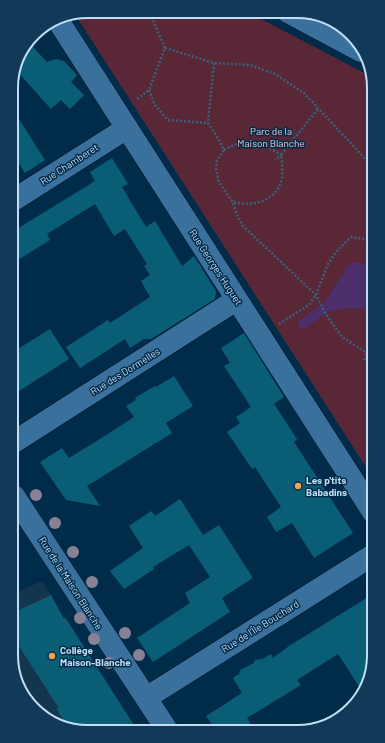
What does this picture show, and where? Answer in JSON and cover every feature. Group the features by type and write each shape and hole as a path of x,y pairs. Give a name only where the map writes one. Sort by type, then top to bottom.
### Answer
{"street":[{"path":"300,18 353,46"},
{"name":"Rue Georges Huguet","path":"60,24 367,503"},
{"name":"Rue Chamberet","path":"18,197 127,128"},
{"name":"Rue des Dormelles","path":"18,439 236,300"},
{"name":"Rue de la Maison Blanche","path":"18,502 164,725"},
{"name":"Rue de l'Île Bouchard","path":"146,698 367,559"}],"path":[{"path":"132,103 149,90 164,48 152,18"},
{"path":"164,48 214,63 250,66 276,74 304,94 367,161"},
{"path":"214,63 208,123 224,150"},
{"path":"149,90 155,105 168,120 208,123"},
{"path":"275,160 281,155 318,109"},
{"path":"281,155 266,146 253,143 240,143 224,150 217,160 216,169 220,182 233,202 237,215 243,226 316,295 325,314 342,338 367,353 364,360"},
{"path":"233,202 253,204 264,201 273,195 279,186 282,177 281,155"},
{"path":"275,326 310,304 316,295 328,264 336,252 351,237 367,239"}],"shaded area":[{"path":"353,262 367,264 367,309 345,308 328,312 302,330 297,322 324,303 347,267"},
{"name":"Collège Maison-Blanche","path":"42,581 51,595 52,600 64,618 65,617 99,670 98,672 135,725 88,725 70,723 45,711 35,701 25,686 19,664 18,592"}],"green space":[{"name":"Parc de la Maison Blanche","path":"259,18 366,74 367,469 78,19"}],"building":[{"path":"32,46 47,62 56,59 64,61 77,75 71,82 84,95 70,109 61,100 51,109 20,74 25,57"},
{"path":"18,117 45,160 25,173 18,162"},
{"path":"112,158 128,184 122,187 146,227 155,221 182,266 194,256 216,291 215,299 151,339 144,339 130,348 125,339 80,368 66,347 108,320 110,323 150,297 141,281 150,275 144,266 147,264 125,229 114,236 95,204 47,234 50,240 18,260 18,228 95,181 90,172"},
{"path":"50,329 69,359 18,392 18,349"},
{"path":"244,333 284,397 274,404 297,439 294,442 353,533 314,558 292,523 276,532 267,517 281,507 255,467 252,469 227,432 240,423 236,417 251,407 224,366 230,363 221,348"},
{"path":"174,376 193,406 166,423 172,433 87,486 100,506 66,500 40,462 62,448 69,458 103,437 134,417 126,406 136,400 135,398"},
{"path":"180,499 203,535 219,525 253,578 222,598 230,612 153,662 137,638 190,603 185,593 210,577 189,545 153,567 154,569 124,589 110,571 143,548 129,526 151,511 155,516"},
{"name":"Collège Maison-Blanche","path":"51,595 64,619 65,617 134,725 88,725 64,721 57,710 58,707 18,645 18,611"},
{"path":"367,598 367,660 366,669 359,687 338,654 297,680 301,685 247,718 251,725 212,725 206,716 242,693 233,678 239,674 240,670 254,663 255,660 262,659 271,654 273,658 289,646"}],"place":[{"name":"Les p'tits Babadins","path":"298,486"},
{"name":"Collège Maison-Blanche","path":"52,656"}]}
